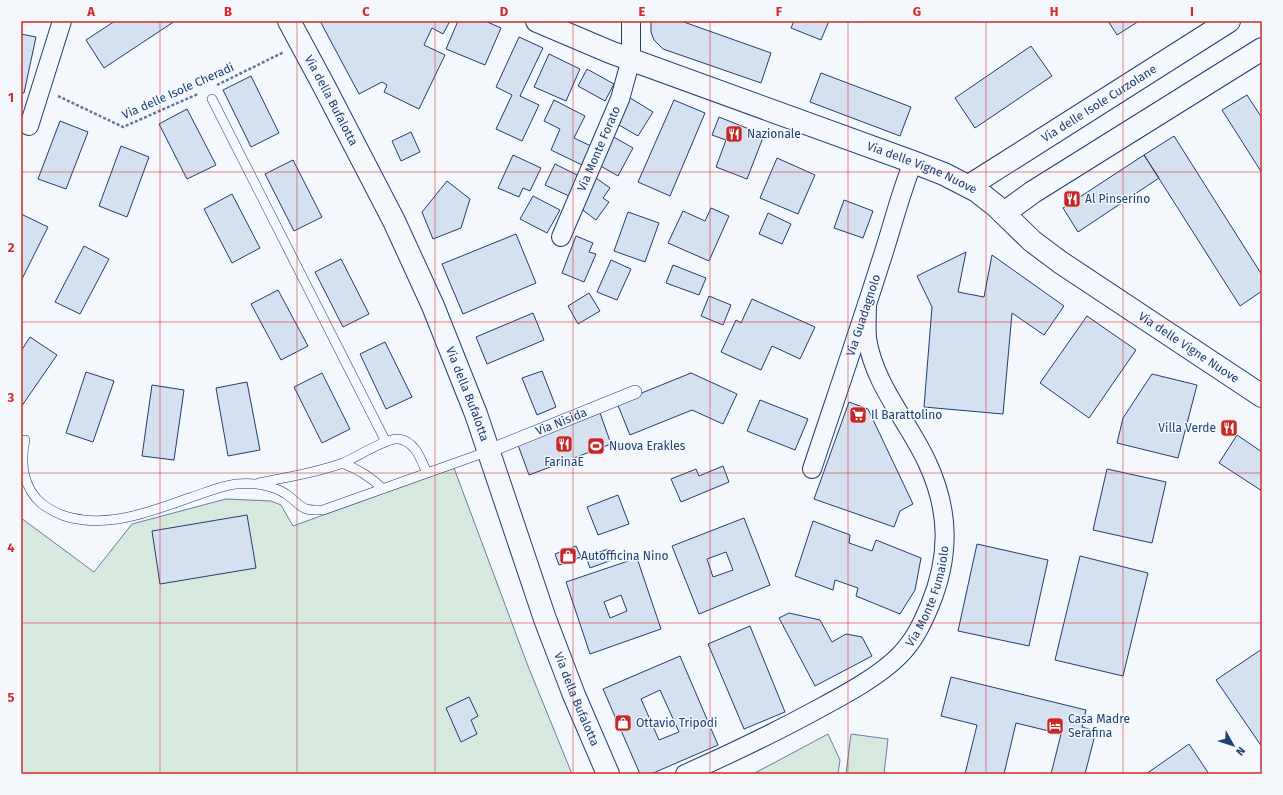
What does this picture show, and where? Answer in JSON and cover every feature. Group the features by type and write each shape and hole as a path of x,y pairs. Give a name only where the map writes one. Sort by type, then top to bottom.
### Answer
{"street":[{"name":"Via delle Vigne Nuove","path":"537,21 599,47 913,162 969,186 989,200 1032,241 1060,262 1262,396"},
{"name":"Via Monte Forato","path":"561,237 625,85 631,59 631,21"},
{"path":"28,126 58,22"},
{"name":"Via delle Isole Curzolane","path":"969,186 1227,22"},
{"name":"Via della Bufalotta","path":"294,29 397,228 433,306 489,451 545,619 574,695 608,774"},
{"path":"1004,213 1033,192 1262,49"},
{"name":"Via Guadagnolo","path":"812,469 890,236 906,178 913,162"},
{"name":"Via Monte Fumaiolo","path":"685,774 740,749 839,698 890,664 900,655 915,637 940,579 944,556 945,528 941,504 927,461 884,386 872,359 867,336 867,304"},
{"name":"Via Nisida","path":"489,451 635,392"}],"lane":[{"path":"212,99 386,442"},
{"path":"252,484 317,471 398,438 409,443 417,451 427,473"},
{"path":"25,440 23,468 27,485 38,500 53,512 72,519 95,521 122,519 154,510 215,489 236,484 252,484 271,487 286,494 298,505 309,511 323,510 489,451"},
{"path":"342,462 373,478 383,489"}],"path":[{"name":"Via delle Isole Cheradi","path":"215,86 294,29"},
{"name":"Via delle Isole Cheradi","path":"40,88 123,126 200,93"}],"shaded area":[{"path":"454,468 528,666 572,774 21,774 21,518 94,572 132,524 226,499 271,501 281,505 293,526"},
{"path":"828,734 840,760 838,774 753,774"},
{"path":"851,734 888,739 884,774 846,774"}],"building":[{"path":"115,21 175,21 104,68 86,40"},
{"path":"320,21 450,21 443,34 432,28 424,45 445,55 419,109 384,92 387,85 382,82 359,94"},
{"path":"458,21 485,21 501,28 485,65 446,49"},
{"path":"651,21 681,21 771,53 761,83 663,49 654,40 651,32"},
{"path":"794,21 829,21 821,40 791,28"},
{"path":"1108,21 1139,21 1117,35"},
{"path":"21,34 36,37 24,93 21,93"},
{"path":"519,37 543,48 520,96 539,105 522,141 496,129 512,95 496,87"},
{"path":"1031,46 1052,76 975,128 955,98"},
{"path":"549,54 580,69 566,101 534,87"},
{"path":"587,69 614,84 605,101 578,86"},
{"path":"821,73 911,107 900,136 810,102"},
{"path":"251,76 279,133 251,147 223,90"},
{"path":"1247,95 1262,118 1262,173 1222,110"},
{"path":"627,96 653,112 638,136 612,121"},
{"path":"554,100 585,116 574,138 591,146 582,165 551,150 560,129 544,121"},
{"path":"674,100 705,113 670,196 638,182"},
{"path":"187,109 216,165 187,179 159,124"},
{"path":"719,117 764,135 747,179 716,167 726,140 712,135"},
{"path":"60,121 88,132 66,189 38,179"},
{"path":"411,132 420,152 401,161 392,141"},
{"path":"612,136 633,148 618,176 597,164"},
{"path":"1174,136 1262,275 1262,291 1240,306 1144,155"},
{"path":"121,146 149,157 127,217 99,206"},
{"path":"513,155 541,168 530,191 523,188 519,197 498,188"},
{"path":"1144,155 1159,178 1078,232 1063,208"},
{"path":"777,158 815,175 798,214 760,198"},
{"path":"293,160 322,217 294,231 265,174"},
{"path":"555,164 579,176 569,196 545,185"},
{"path":"596,178 610,188 603,198 609,202 596,220 576,205"},
{"path":"447,181 470,199 461,228 433,239 422,212"},
{"path":"232,194 260,248 232,263 204,209"},
{"path":"533,196 560,210 547,233 520,219"},
{"path":"844,200 873,211 863,238 834,228"},
{"path":"711,208 729,216 709,261 668,243 683,211 705,221"},
{"path":"628,212 659,223 645,262 614,251"},
{"path":"768,213 791,224 782,244 759,234"},
{"path":"21,214 48,227 21,281"},
{"path":"516,234 536,283 463,314 442,264"},
{"path":"576,236 593,243 589,252 596,254 584,282 562,273"},
{"path":"84,246 109,259 80,314 55,302"},
{"path":"966,252 958,292 984,297 992,255 1064,306 1044,335 1012,313 1003,414 924,407 932,307 917,276"},
{"path":"341,259 369,314 343,327 315,272"},
{"path":"611,260 631,269 617,300 597,292"},
{"path":"673,265 706,278 699,295 666,283"},
{"path":"278,290 308,346 281,360 251,304"},
{"path":"589,293 600,311 578,324 568,306"},
{"path":"709,296 731,305 723,325 701,316"},
{"path":"752,299 815,327 800,359 772,346 761,370 721,352 736,320 741,323"},
{"path":"533,313 544,340 487,364 476,337"},
{"path":"1087,316 1136,350 1089,418 1040,383"},
{"path":"30,337 57,355 21,407 21,351"},
{"path":"385,342 412,397 386,409 360,354"},
{"path":"542,371 556,407 537,415 522,378"},
{"path":"86,372 114,381 93,442 66,433"},
{"path":"322,373 350,429 322,443 294,387"},
{"path":"691,373 737,394 723,424 692,410 630,435 617,403"},
{"path":"1152,374 1197,385 1178,458 1117,443 1123,418"},
{"path":"247,382 260,450 228,456 216,388"},
{"path":"152,385 184,390 174,460 142,456"},
{"path":"760,400 808,419 795,450 747,431"},
{"path":"849,402 868,409 913,504 900,511 894,527 814,499"},
{"name":"FarinaE","path":"600,413 611,444 529,475 518,445"},
{"path":"1237,435 1262,452 1262,491 1219,463"},
{"path":"723,466 729,482 681,502 671,479 696,469 699,476"},
{"path":"1107,469 1166,482 1152,543 1093,530"},
{"path":"618,495 629,524 598,535 587,507"},
{"path":"247,515 256,568 160,584 152,531"},
{"path":"744,518 770,585 699,614 672,546","holes":["726,552 733,570 713,577 707,559"]},
{"path":"813,521 850,535 849,543 872,551 876,540 921,558 915,590 900,614 856,596 858,588 835,580 833,590 795,576"},
{"path":"977,544 1048,560 1029,646 958,631"},
{"name":"Autofficina Nino","path":"576,546 581,557 559,565 555,554"},
{"path":"608,549 612,560 590,568 586,557"},
{"path":"1080,556 1148,573 1123,676 1055,660"},
{"path":"637,558 661,629 590,654 566,582","holes":["621,595 627,611 610,618 604,602"]},
{"path":"789,613 820,620 832,642 846,634 862,637 872,656 815,686 779,618"},
{"path":"750,626 785,712 744,729 708,644"},
{"path":"1262,649 1262,747 1216,680"},
{"path":"680,656 718,745 651,774 640,774 603,689","holes":["660,690 679,732 659,740 641,699"]},
{"name":"Casa Madre Serafina","path":"951,677 1086,710 1082,727 1096,731 1085,774 1051,774 1061,734 1016,723 1004,774 965,774 977,725 941,716"},
{"path":"469,697 478,716 471,720 477,734 461,742 446,708"},
{"path":"1189,744 1209,774 1146,774"}],"place":[{"name":"Nazionale","path":"734,134"},
{"name":"Al Pinserino","path":"1072,199"},
{"name":"Il Barattolino","path":"858,415"},
{"name":"Villa Verde","path":"1229,428"},
{"name":"FarinaE","path":"564,444"},
{"name":"Nuova Erakles","path":"596,446"},
{"name":"Autofficina Nino","path":"568,556"},
{"name":"Ottavio Tripodi","path":"623,723"},
{"name":"Casa Madre Serafina","path":"1055,726"}]}
